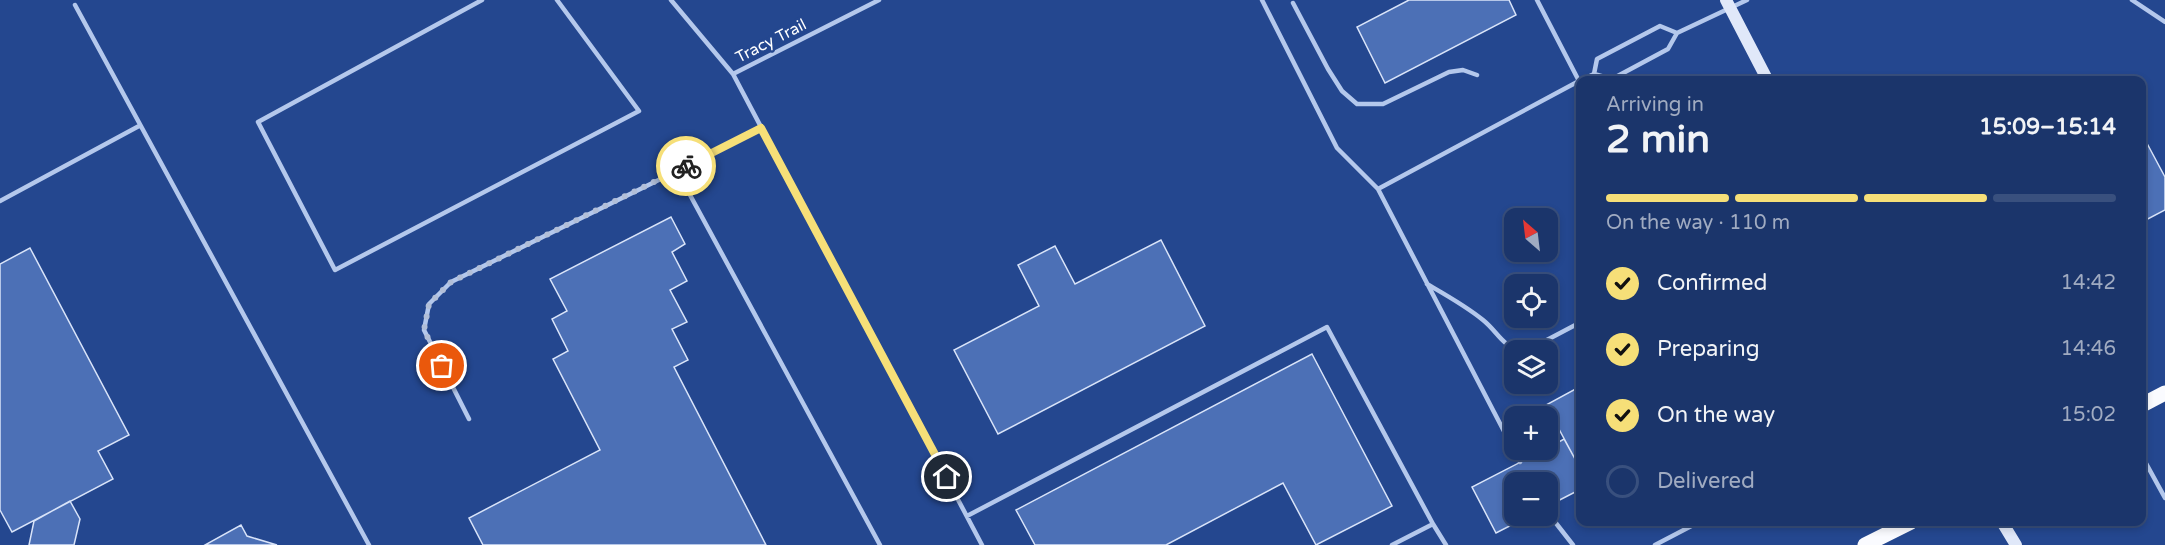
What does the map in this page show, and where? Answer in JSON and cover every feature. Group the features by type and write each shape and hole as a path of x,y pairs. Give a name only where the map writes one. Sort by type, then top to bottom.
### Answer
{"main road":[{"path":"2146,403 2165,393"},
{"path":"1865,545 1903,526"}],"street":[{"path":"1728,4 1765,76"},
{"path":"2004,526 2016,545"}],"lane":[{"path":"482,0 258,122 335,270 639,111 557,0"},
{"path":"671,0 733,74"},
{"name":"Tracy Trail","path":"879,0 733,74 982,545"},
{"path":"1262,0 1337,148 1378,189 1520,462"},
{"path":"1537,0 1576,76"},
{"path":"1618,76 1668,49 1677,33 1728,4 1747,0"},
{"path":"2132,0 2165,22"},
{"path":"1293,3 1332,76 1342,91 1357,104 1383,104 1449,72 1463,70 1477,75"},
{"path":"75,5 369,545"},
{"path":"1594,74 1597,59 1660,26 1677,33"},
{"path":"1590,76 1594,74 1601,76"},
{"path":"1378,189 1576,83"},
{"path":"0,201 139,126"},
{"path":"469,419 424,330 429,304 451,282 761,128"},
{"path":"676,171 880,545"},
{"path":"1427,284 1485,321 1504,342"},
{"path":"1546,340 1576,325"},
{"path":"967,516 1327,327 1446,545"},
{"path":"2146,463 2165,498"},
{"path":"1392,545 1434,524"},
{"path":"1558,526 1573,545"},
{"path":"1655,545 1691,526"}],"building":[{"path":"1409,0 1509,0 1516,15 1385,83 1357,27"},
{"path":"2146,141 2165,177 2165,210 2146,220"},
{"path":"671,217 685,244 672,252 687,281 670,290 687,322 672,329 688,360 674,367 766,545 483,545 469,518 600,450 553,359 568,351 552,319 567,311 550,279"},
{"path":"1161,240 1205,326 998,434 954,350 1039,306 1018,265 1055,246 1075,284"},
{"path":"30,248 129,435 98,451 113,479 12,532 0,510 0,264"},
{"path":"1312,354 1392,506 1316,545 1283,483 1166,545 1035,545 1016,510"},
{"path":"1576,389 1576,461 1558,427 1558,406 1547,406"},
{"path":"1564,439 1576,461 1576,492 1558,501 1558,472 1504,472 1504,526 1510,526 1496,533 1472,487 1525,460 1558,460 1558,442"},
{"path":"70,501 80,519 74,545 29,545 34,521"},
{"path":"241,525 247,536 277,545 205,545"}],"way so far":[{"path":"442,366 424,330 429,304 451,282 686,166"}],"route":[{"path":"686,166 761,128 947,477"}]}
